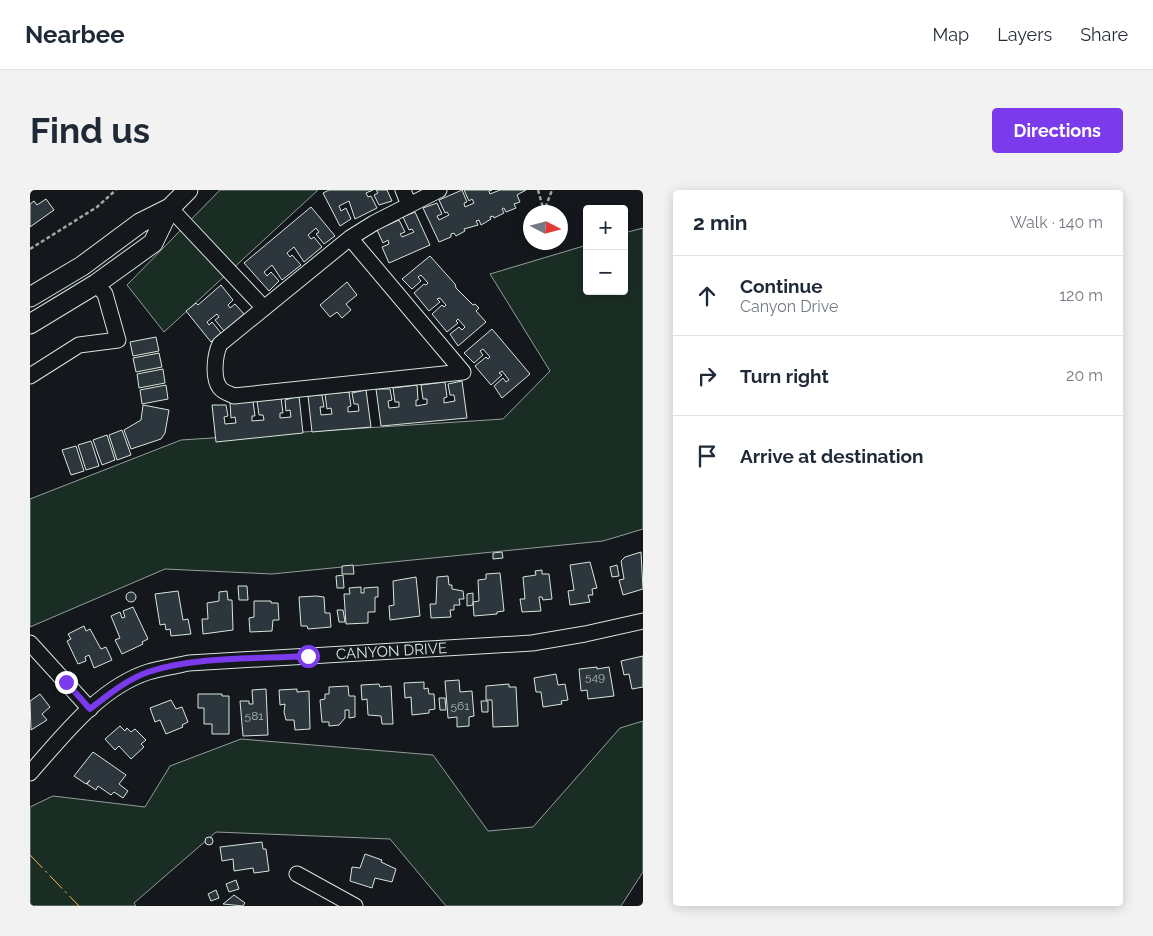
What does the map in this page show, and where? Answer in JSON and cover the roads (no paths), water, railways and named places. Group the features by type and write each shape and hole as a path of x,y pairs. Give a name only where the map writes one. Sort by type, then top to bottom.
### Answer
{"main road":[{"path":"30,297 82,266 140,224 170,208 188,190"},
{"path":"30,324 96,284 153,243 170,208"}],"street":[{"path":"403,190 409,205"},
{"path":"350,238 464,372 234,396 221,389 217,382 216,352 220,344 350,238 439,190"},
{"path":"170,208 264,308"},
{"path":"30,376 79,345 118,340 105,294 96,284"},
{"name":"CANYON DRIVE","path":"30,774 90,709 118,687 148,672 189,663 532,643 643,621"},
{"path":"30,643 90,709"},
{"path":"297,874 355,906"}]}
